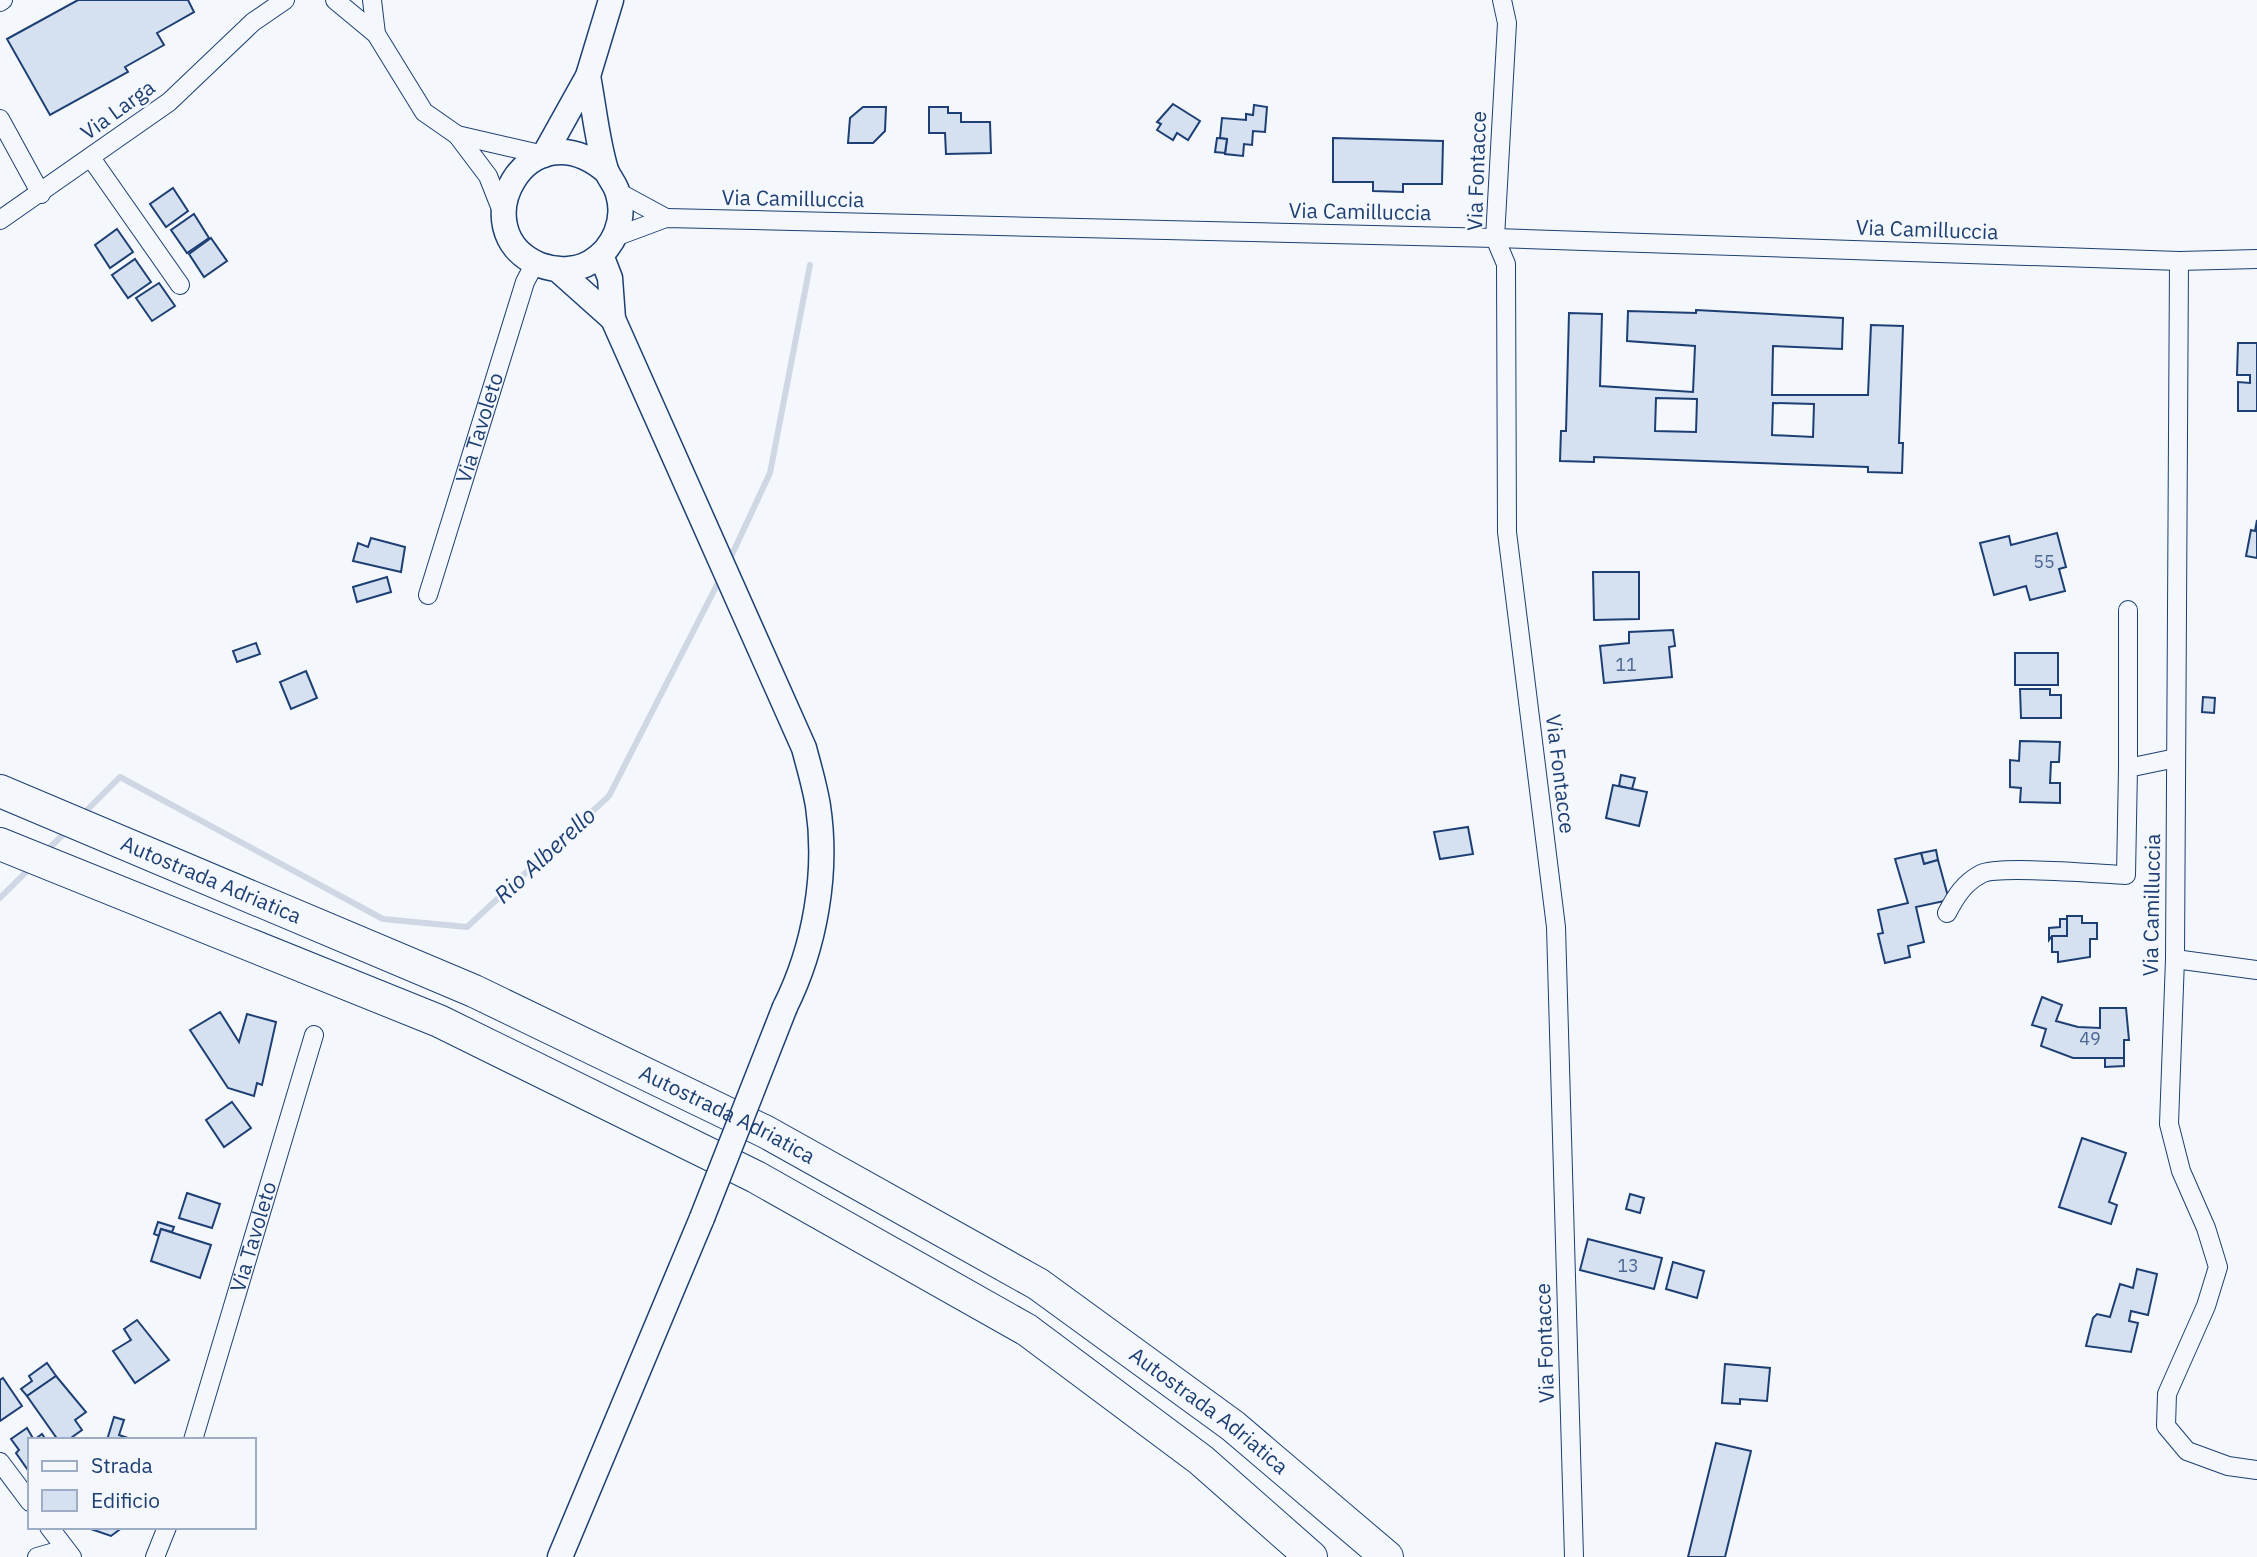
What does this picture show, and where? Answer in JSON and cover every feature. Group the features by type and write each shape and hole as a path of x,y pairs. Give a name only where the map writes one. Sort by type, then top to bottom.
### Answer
{"highway":[{"name":"Autostrada Adriatica","path":"0,791 474,991 766,1132 1027,1278 1233,1426 1387,1557"},
{"name":"Autostrada Adriatica","path":"11,848 439,1021 756,1177 1027,1330 1201,1460 1311,1557"}],"main road":[{"path":"544,155 589,76 611,0"},
{"path":"546,266 588,264 608,246 621,215 589,76"},
{"path":"612,182 594,161 578,154 561,151 544,155 527,163 514,175 505,194 503,214 508,234 519,251 546,266 613,319"},
{"path":"560,1557 702,1219 807,947 818,899 818,807 804,748 613,319 608,246"}],"street":[{"path":"253,23 259,0"},
{"name":"Via Larga","path":"0,220 41,194 169,102 253,23 285,0"},
{"path":"335,0 376,34 424,112 457,135 488,176 503,214"},
{"path":"372,0 376,34"},
{"name":"Via Fontacce","path":"1503,0 1507,23 1495,238 1506,264 1507,532 1556,927 1574,1557"},
{"path":"0,119 41,194"},
{"path":"457,135 544,155"},
{"path":"91,159 180,285"},
{"name":"Via Camilluccia","path":"612,182 666,218"},
{"name":"Via Camilluccia","path":"608,246 666,218 1495,238 2179,261 2257,259"},
{"name":"Via Camilluccia","path":"2179,261 2175,959 2169,1124 2181,1171 2206,1228 2218,1267 2206,1306 2167,1394 2166,1426 2187,1451 2228,1466 2257,1470"},
{"name":"Via Tavoleto","path":"428,595 525,282 546,266"},
{"path":"1947,913 1959,890 1984,872 2008,869 2126,874 2129,768 2128,610"},
{"path":"2129,768 2176,758"},
{"path":"2175,959 2257,970"},
{"name":"Via Tavoleto","path":"194,1438 314,1035"},
{"path":"0,1462 28,1499"},
{"path":"37,1557 68,1553 50,1529"},
{"path":"155,1557 165,1529"}],"building":[{"path":"78,0 188,0 194,12 157,33 164,45 125,67 128,72 50,115 7,39"},
{"path":"1173,104 1200,121 1188,140 1177,133 1173,140 1157,130 1161,124 1157,122"},
{"path":"1254,105 1267,107 1265,132 1253,131 1252,145 1244,144 1243,156 1225,154 1227,139 1220,138 1222,118 1246,120 1246,114 1253,115"},
{"path":"863,107 886,107 885,131 873,143 848,143 850,118"},
{"path":"929,107 948,107 948,113 961,113 961,122 990,122 991,153 946,154 945,133 929,133"},
{"path":"1217,138 1227,139 1225,153 1215,152"},
{"path":"1333,138 1443,141 1442,184 1403,184 1403,192 1373,191 1373,182 1333,182"},
{"path":"173,188 188,211 166,227 150,204"},
{"path":"194,214 209,238 187,253 171,230"},
{"path":"117,229 133,252 110,268 95,245"},
{"path":"211,238 227,261 204,277 189,254"},
{"path":"135,259 151,282 128,298 112,275"},
{"path":"159,283 175,306 152,321 136,298"},
{"path":"1696,310 1843,318 1842,349 1773,346 1772,395 1868,395 1871,325 1903,326 1899,443 1903,443 1902,473 1868,472 1868,467 1594,457 1594,462 1560,461 1561,431 1566,431 1569,313 1602,314 1600,386 1693,392 1695,346 1627,341 1628,311 1696,313","holes":["1656,398 1697,399 1696,432 1655,431","1773,403 1814,404 1813,437 1772,435"]},
{"path":"2238,343 2257,343 2257,411 2238,411 2238,382 2250,383 2250,375 2237,375"},
{"path":"2257,520 2257,558 2246,556 2251,530 2255,531"},
{"path":"2057,533 2066,567 2059,569 2065,591 2030,600 2026,586 1994,595 1980,543 2009,536 2011,545"},
{"path":"371,538 405,547 401,572 353,561 358,543 368,547"},
{"path":"1593,572 1639,572 1639,619 1594,620"},
{"path":"387,577 391,592 357,602 353,587"},
{"path":"1673,630 1675,646 1669,647 1672,677 1604,683 1600,646 1629,643 1629,632"},
{"path":"256,643 260,654 237,662 233,651"},
{"path":"2015,653 2058,653 2058,685 2015,685"},
{"path":"306,671 317,698 291,709 280,682"},
{"path":"2020,689 2050,689 2050,695 2061,695 2061,718 2021,718"},
{"path":"2203,697 2215,698 2214,713 2202,712"},
{"path":"2020,741 2060,742 2059,762 2051,762 2050,783 2060,783 2060,803 2020,802 2021,788 2010,787 2010,760 2019,761"},
{"path":"1621,775 1635,778 1632,789 1619,786"},
{"path":"1613,785 1647,792 1639,826 1606,818"},
{"path":"1468,827 1473,854 1440,859 1434,832"},
{"path":"1936,850 1938,860 1924,864 1921,853"},
{"path":"1921,853 1924,864 1938,860 1949,900 1916,907 1924,942 1908,946 1910,957 1885,963 1878,934 1883,933 1878,910 1908,903 1895,859"},
{"path":"2067,916 2082,916 2082,923 2097,923 2097,939 2090,939 2090,957 2058,962 2058,952 2052,952 2052,936 2067,936"},
{"path":"2060,919 2067,919 2067,936 2052,936 2049,940 2049,928 2060,927"},
{"path":"2042,997 2062,1005 2056,1021 2078,1027 2100,1028 2100,1008 2126,1008 2129,1040 2124,1040 2124,1058 2073,1058 2041,1046 2046,1029 2032,1025"},
{"path":"220,1012 239,1042 247,1014 276,1022 262,1085 257,1083 254,1096 228,1088 190,1030"},
{"path":"2105,1058 2124,1058 2124,1066 2105,1067"},
{"path":"232,1102 251,1128 224,1147 206,1120"},
{"path":"2082,1138 2126,1153 2109,1202 2117,1205 2111,1224 2059,1207"},
{"path":"187,1193 220,1204 212,1228 179,1218"},
{"path":"1630,1194 1644,1198 1640,1213 1626,1209"},
{"path":"158,1222 174,1227 172,1232 161,1229 159,1236 154,1234"},
{"path":"161,1229 211,1245 200,1278 151,1261"},
{"path":"1588,1239 1662,1258 1654,1289 1580,1270"},
{"path":"1673,1262 1704,1271 1697,1298 1666,1289"},
{"path":"2137,1269 2157,1274 2148,1315 2131,1311 2129,1321 2138,1323 2131,1352 2086,1346 2093,1318 2097,1314 2110,1317 2120,1284 2133,1288"},
{"path":"137,1320 169,1360 135,1383 113,1351 131,1340 124,1329"},
{"path":"47,1363 56,1376 27,1396 21,1389 32,1381 29,1376"},
{"path":"1725,1364 1770,1368 1767,1401 1740,1399 1740,1404 1722,1403"},
{"path":"56,1376 86,1412 75,1420 82,1430 71,1438 57,1438 27,1396"},
{"path":"3,1378 22,1406 0,1421 0,1380"},
{"path":"114,1417 124,1420 119,1435 128,1438 108,1438"},
{"path":"27,1428 33,1438 28,1438 28,1470 16,1453 19,1450 11,1439"},
{"path":"1716,1443 1751,1451 1725,1557 1688,1557"},
{"path":"91,1529 120,1529 111,1536"}],"waterway":[{"name":"Rio Alberello","path":"729,561 770,473 810,265"},
{"name":"Rio Alberello","path":"81,816 120,777 383,919 467,927 609,796 721,577"},
{"name":"Rio Alberello","path":"44,853 69,829"},
{"name":"Rio Alberello","path":"0,898 32,866"}]}
